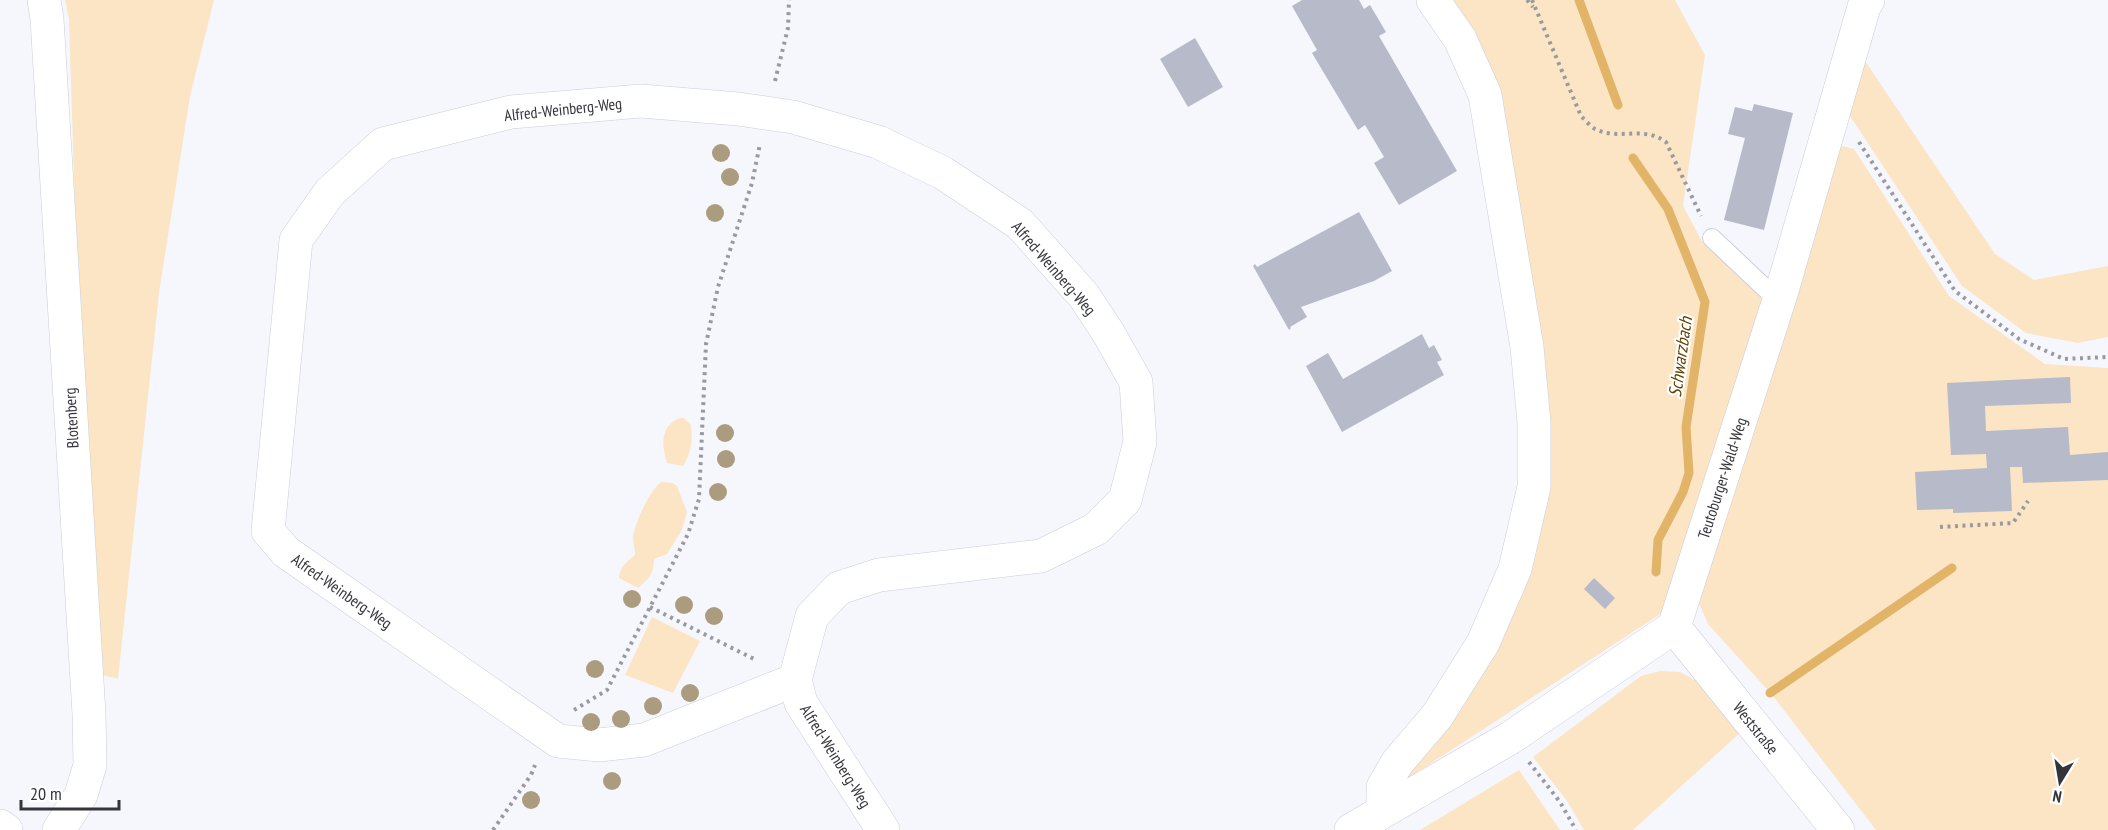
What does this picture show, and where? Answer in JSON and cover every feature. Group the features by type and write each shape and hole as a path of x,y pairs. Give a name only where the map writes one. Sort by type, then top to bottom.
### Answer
{"street":[{"name":"Blotenberg","path":"44,0 89,714 90,765 81,795 59,830"},
{"path":"1383,811 1383,787 1397,763 1437,716 1483,643 1515,569 1534,487 1534,423 1527,347 1485,95 1460,39 1433,0"},
{"name":"Teutoburger-Wald-Weg","path":"1674,627 1781,294 1828,128 1868,0"},
{"name":"Alfred-Weinberg-Weg","path":"795,680 644,740 599,745 558,741 286,552 268,531 296,240 330,192 383,144 511,112 641,101 738,109 793,117 878,142 943,173 1020,224 1084,296 1136,382 1140,442 1125,500 1096,529 1041,556 879,575 839,588 812,616 795,680 801,703 883,830"},
{"path":"1351,830 1510,738 1674,627"},
{"name":"Weststraße","path":"1674,627 1838,830"},
{"path":"0,826 6,830"}],"lane":[{"path":"1712,238 1766,289 1781,294"}],"path":[{"path":"493,830 531,775 548,734 560,718 607,690 688,534 699,499 706,344 718,287 752,183 766,113 788,28 789,0"},
{"path":"1527,0 1533,8 1581,116 1594,129 1610,134 1645,133 1657,136 1666,142 1712,238"},
{"path":"1532,0 1533,8"},
{"path":"1828,128 1857,138 1955,291 2019,339 2064,359 2108,357"},
{"path":"1940,527 2013,523 2028,501"},
{"path":"650,607 795,680"},
{"path":"1510,738 1560,802 1576,830"}],"shaded area":[{"path":"65,0 214,0 190,96 159,293 118,679 99,674 83,464 69,19"},
{"path":"1445,0 1675,0 1705,55 1683,206 1703,243 1763,300 1665,611 1402,782 1494,649 1539,344"},
{"path":"1865,61 1995,254 2034,280 2108,266 2108,337 2078,343 2026,333 1962,286 1848,113"},
{"path":"1838,145 1854,149 1949,296 2045,364 2108,368 2108,830 1876,830 1773,696 1708,624 1699,603 1698,591 1770,384"},
{"path":"684,418 691,425 692,430 690,451 683,466 667,463 663,444 668,426"},
{"path":"662,482 673,483 677,486 687,512 682,530 667,554 654,559 650,576 638,588 619,578 619,574 624,565 635,555 634,530 653,491"},
{"path":"652,617 700,641 673,693 625,675"},
{"path":"1660,671 1680,672 1700,683 1741,732 1633,830 1584,830 1567,801 1533,757 1641,676"},
{"path":"1519,770 1560,830 1420,830"}],"building":[{"path":"1302,0 1359,0 1364,9 1370,5 1386,32 1379,36 1457,171 1399,205 1374,163 1384,157 1365,125 1358,130 1312,53 1317,50 1292,6"},
{"path":"1195,38 1223,87 1188,107 1160,59"},
{"path":"1754,104 1793,113 1764,230 1724,220 1745,138 1728,134 1735,107 1752,111"},
{"path":"1359,212 1392,271 1374,281 1301,307 1307,317 1290,327 1289,330 1253,266 1255,264 1257,267"},
{"path":"1422,334 1429,348 1434,345 1442,360 1437,362 1444,375 1342,432 1306,366 1328,353 1343,379"},
{"path":"2070,377 2071,403 1985,406 1986,431 2068,427 2070,455 2108,452 2108,480 2023,483 2022,467 2010,467 2012,511 1953,513 1953,509 1917,510 1915,472 1987,468 1986,454 1951,455 1947,383"},
{"path":"1594,578 1615,598 1605,609 1584,589"}],"waterway":[{"name":"Schwarzbach","path":"1579,0 1618,105"},
{"name":"Schwarzbach","path":"1633,158 1668,209 1705,302 1686,427 1689,473 1683,492 1658,540 1656,572"},
{"path":"1770,693 1952,568"}]}
